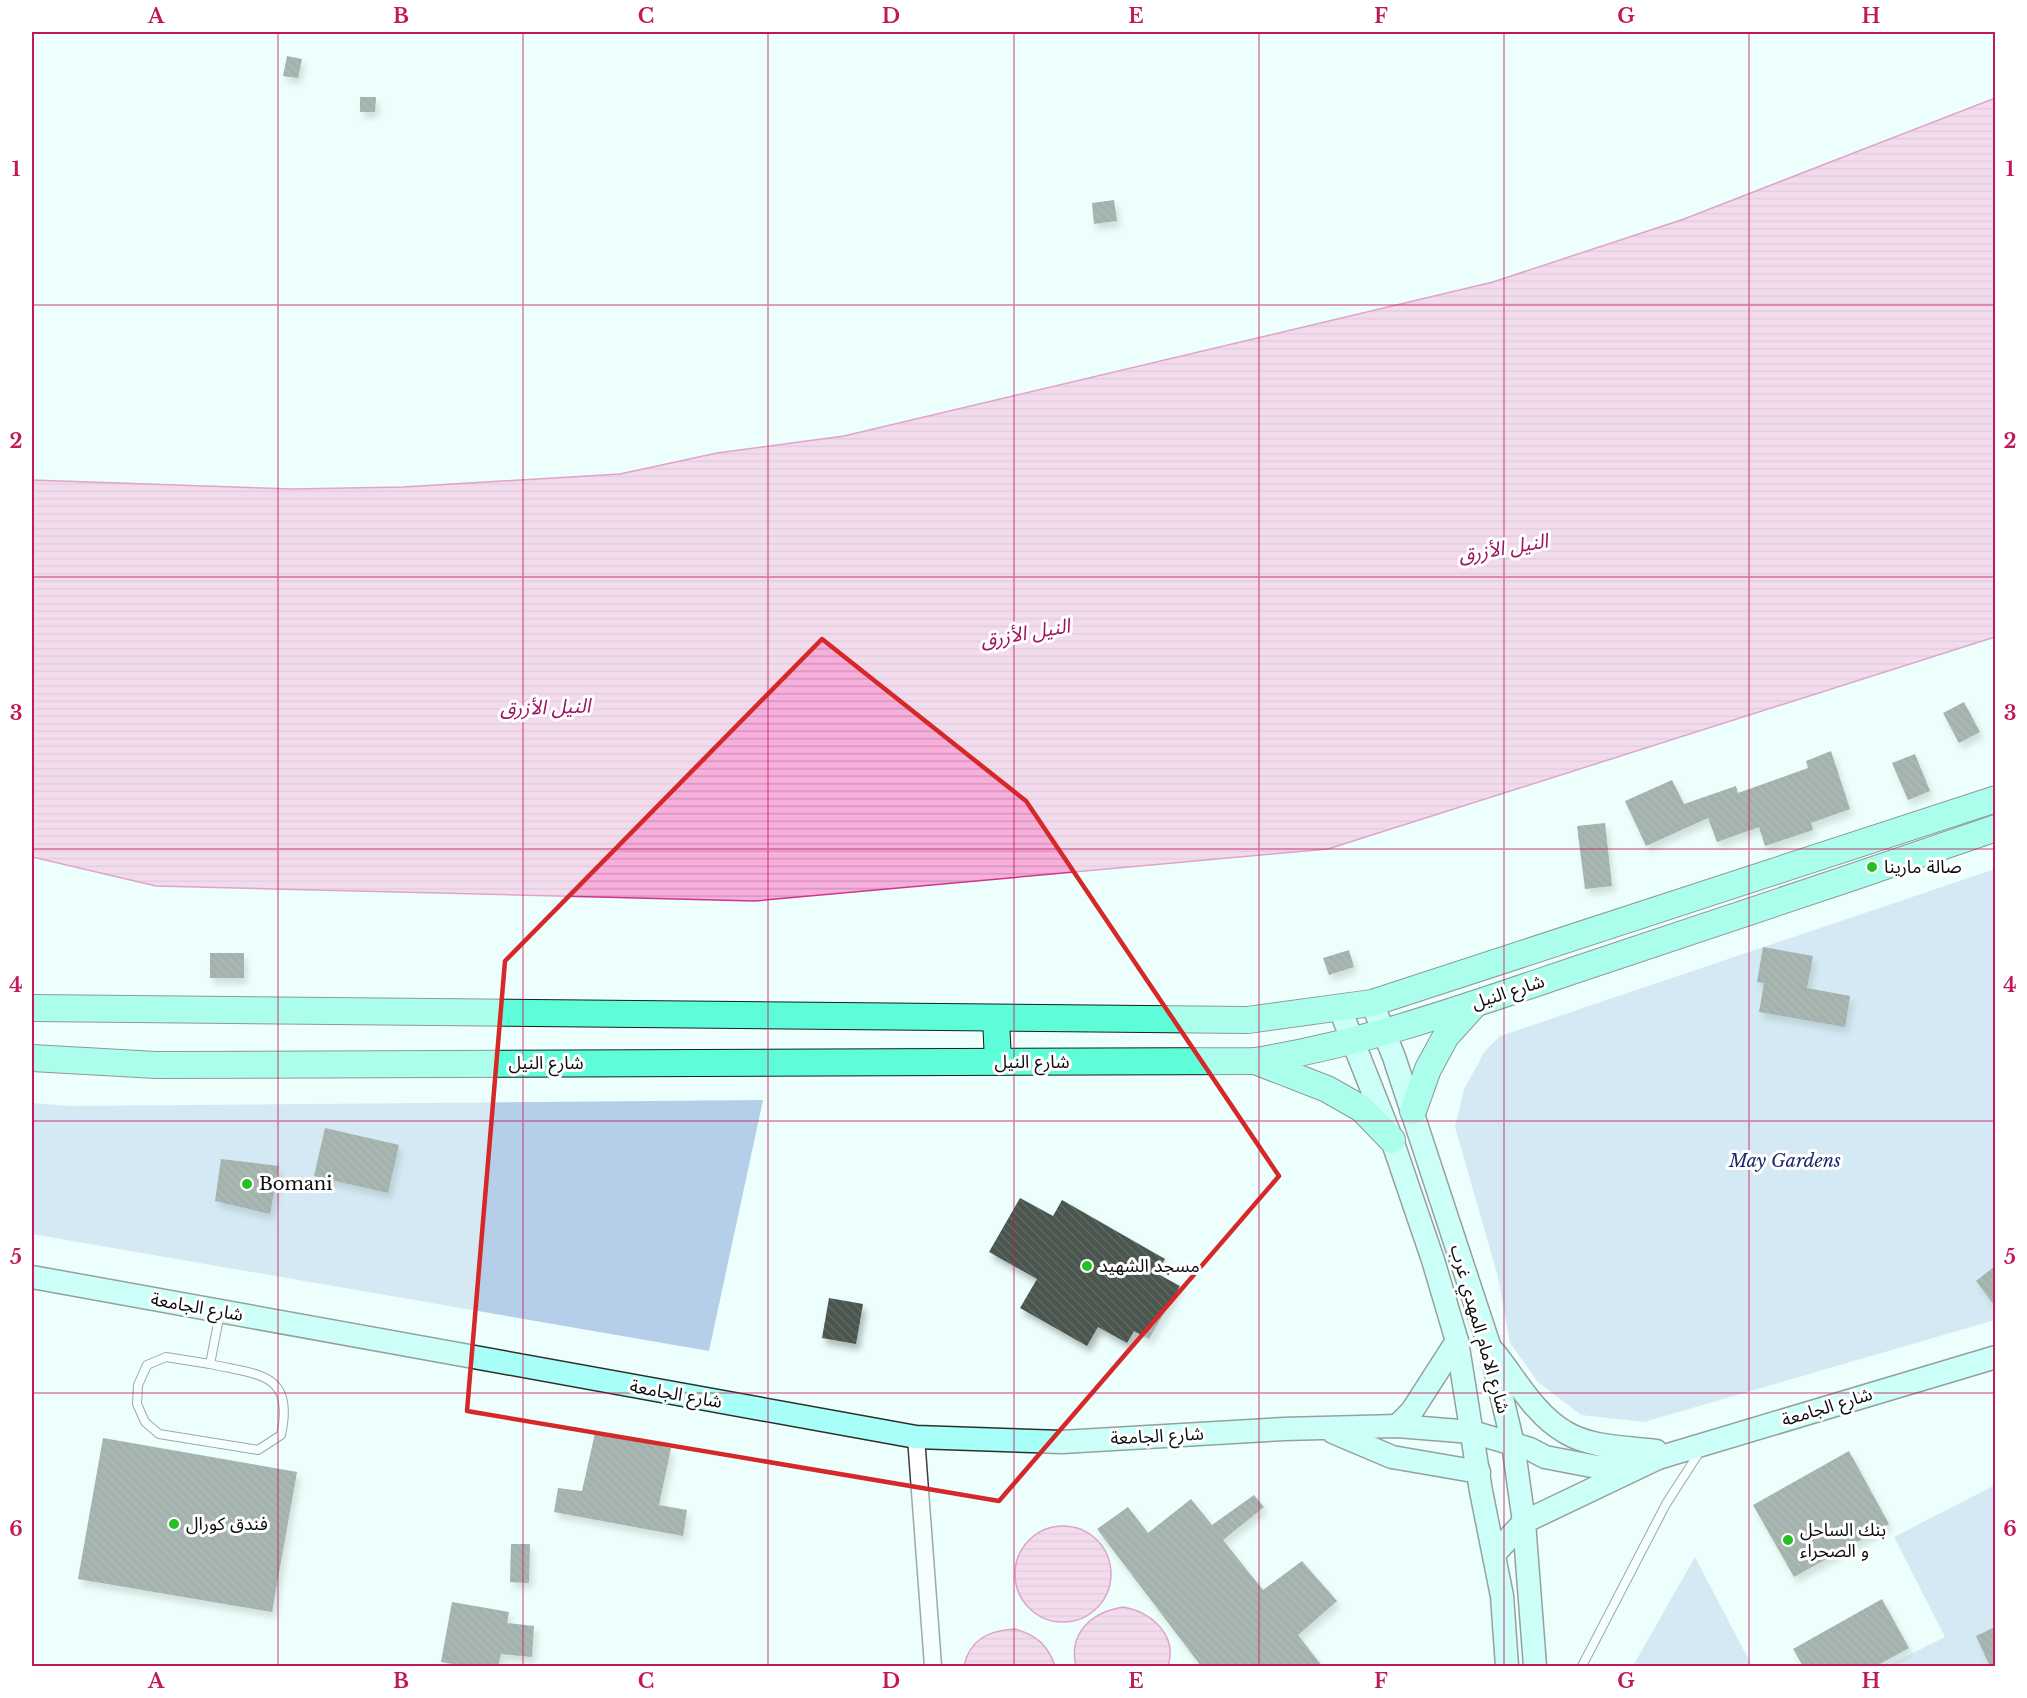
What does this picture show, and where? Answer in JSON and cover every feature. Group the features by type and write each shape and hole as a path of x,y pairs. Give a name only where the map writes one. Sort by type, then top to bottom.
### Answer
{"main road":[{"name":"شارع النيل","path":"32,1008 1248,1020 1340,1009 1372,1002 1603,929 1995,799"},
{"name":"شارع النيل","path":"32,1058 156,1065 1255,1061 1306,1053 1385,1033 1995,828"},
{"path":"1603,929 1616,957"},
{"name":"شارع الامام المهدي غرب","path":"1372,1002 1413,1111 1490,1348 1513,1444 1524,1522 1535,1666"},
{"path":"1413,1111 1428,1069 1446,1036 1476,1002"},
{"name":"شارع الامام المهدي غرب","path":"1340,1009 1392,1140 1433,1260 1457,1341 1502,1596 1507,1666"},
{"path":"996,1018 998,1062"},
{"path":"1255,1061 1327,1089 1362,1109 1392,1140"},
{"name":"شارع الجامعة","path":"32,1277 916,1437 1062,1442 1284,1429 1326,1430 1397,1426 1472,1432 1568,1464 1597,1467 1667,1456"},
{"path":"1397,1426 1416,1406 1457,1341"},
{"path":"1490,1348 1529,1399 1565,1433 1601,1444 1667,1456"},
{"name":"شارع الجامعة","path":"1495,1553 1524,1522 1667,1456 1995,1358"},
{"name":"شارع الجامعة","path":"1326,1430 1392,1457 1479,1472"}],"street":[{"path":"916,1437 933,1666"}],"lane":[{"path":"210,1364 221,1311"},
{"path":"166,1357 210,1364 262,1376 278,1386 284,1400 285,1417 281,1435 271,1444 258,1450 159,1434 145,1422 137,1404 138,1385 147,1365 166,1357"},
{"path":"1582,1666 1666,1504 1705,1443"}],"highlighted area":[{"path":"822,639 1026,801 1279,1176 999,1501 467,1411 505,961"}],"green space":[{"name":"May Gardens","path":"1995,869 1995,1320 1644,1422 1581,1415 1538,1382 1510,1343 1498,1277 1455,1127 1464,1089 1485,1051 1500,1036"},
{"path":"763,1100 709,1351 32,1234 32,1103 70,1106"},
{"path":"1995,1485 1995,1666 1887,1666 1945,1637 1894,1537"},
{"path":"1695,1557 1752,1666 1633,1666"}],"water":[{"name":"النيل الأزرق","path":"1995,98 1995,637 1328,849 755,901 156,886 32,857 32,480 293,489 403,487 620,474 717,453 844,436 1493,282 1684,219"},
{"path":"1063,1526 1081,1530 1097,1540 1107,1556 1111,1574 1107,1592 1097,1608 1081,1618 1063,1622 1045,1618 1029,1608 1019,1592 1015,1574 1019,1556 1029,1540 1045,1530"},
{"path":"1123,1607 1143,1614 1160,1627 1169,1644 1168,1666 1076,1666 1074,1654 1076,1644 1085,1626 1101,1614"},
{"path":"1015,1629 1029,1634 1040,1642 1049,1652 1055,1666 964,1666 971,1649 982,1638 989,1634"}],"building":[{"path":"287,56 302,59 298,78 283,76"},
{"path":"360,97 376,97 375,112 360,112"},
{"path":"1114,200 1117,221 1094,224 1092,203"},
{"path":"1964,702 1980,732 1959,743 1943,713"},
{"path":"1831,751 1850,809 1811,823 1813,830 1765,846 1759,827 1717,842 1708,818 1646,846 1625,801 1672,780 1684,804 1736,786 1738,793 1808,768 1806,761"},
{"path":"1915,754 1930,791 1908,800 1892,763"},
{"path":"1605,823 1612,886 1585,889 1577,826"},
{"path":"1763,947 1813,956 1807,988 1850,996 1845,1027 1759,1012 1764,983 1757,982"},
{"path":"1349,950 1354,967 1329,975 1323,958"},
{"path":"210,953 244,953 244,978 210,978"},
{"path":"325,1128 399,1145 388,1193 314,1176"},
{"name":"Bomani","path":"221,1159 279,1166 270,1214 215,1201"},
{"name":"مسجد الشهيد","path":"1020,1198 1053,1216 1062,1200 1165,1259 1156,1273 1180,1286 1149,1339 1134,1331 1127,1343 1098,1327 1087,1346 1020,1308 1037,1279 989,1252"},
{"path":"1995,1266 1995,1306 1976,1281"},
{"path":"829,1298 863,1304 856,1344 822,1338"},
{"path":"595,1433 671,1448 659,1505 687,1510 683,1536 554,1512 558,1488 582,1491"},
{"path":"103,1438 297,1472 272,1612 78,1579"},
{"path":"1849,1451 1889,1524 1794,1577 1753,1505"},
{"path":"1254,1495 1264,1507 1223,1540 1263,1590 1302,1561 1337,1601 1298,1635 1322,1666 1201,1666 1097,1529 1128,1507 1148,1533 1191,1499 1212,1525"},
{"path":"511,1544 530,1544 529,1583 510,1582"},
{"path":"1882,1599 1909,1648 1876,1666 1803,1666 1793,1649"},
{"path":"452,1602 509,1612 507,1623 534,1626 532,1657 501,1654 498,1666 466,1666 441,1662"},
{"path":"1995,1627 1995,1666 1990,1666 1976,1636"}],"place":[{"name":"صالة مارينا","path":"1872,867"},
{"name":"Bomani","path":"247,1184"},
{"name":"مسجد الشهيد","path":"1087,1266"},
{"name":"فندق كورال","path":"174,1524"},
{"name":"بنك الساحل و الصحراء","path":"1788,1540"}]}
